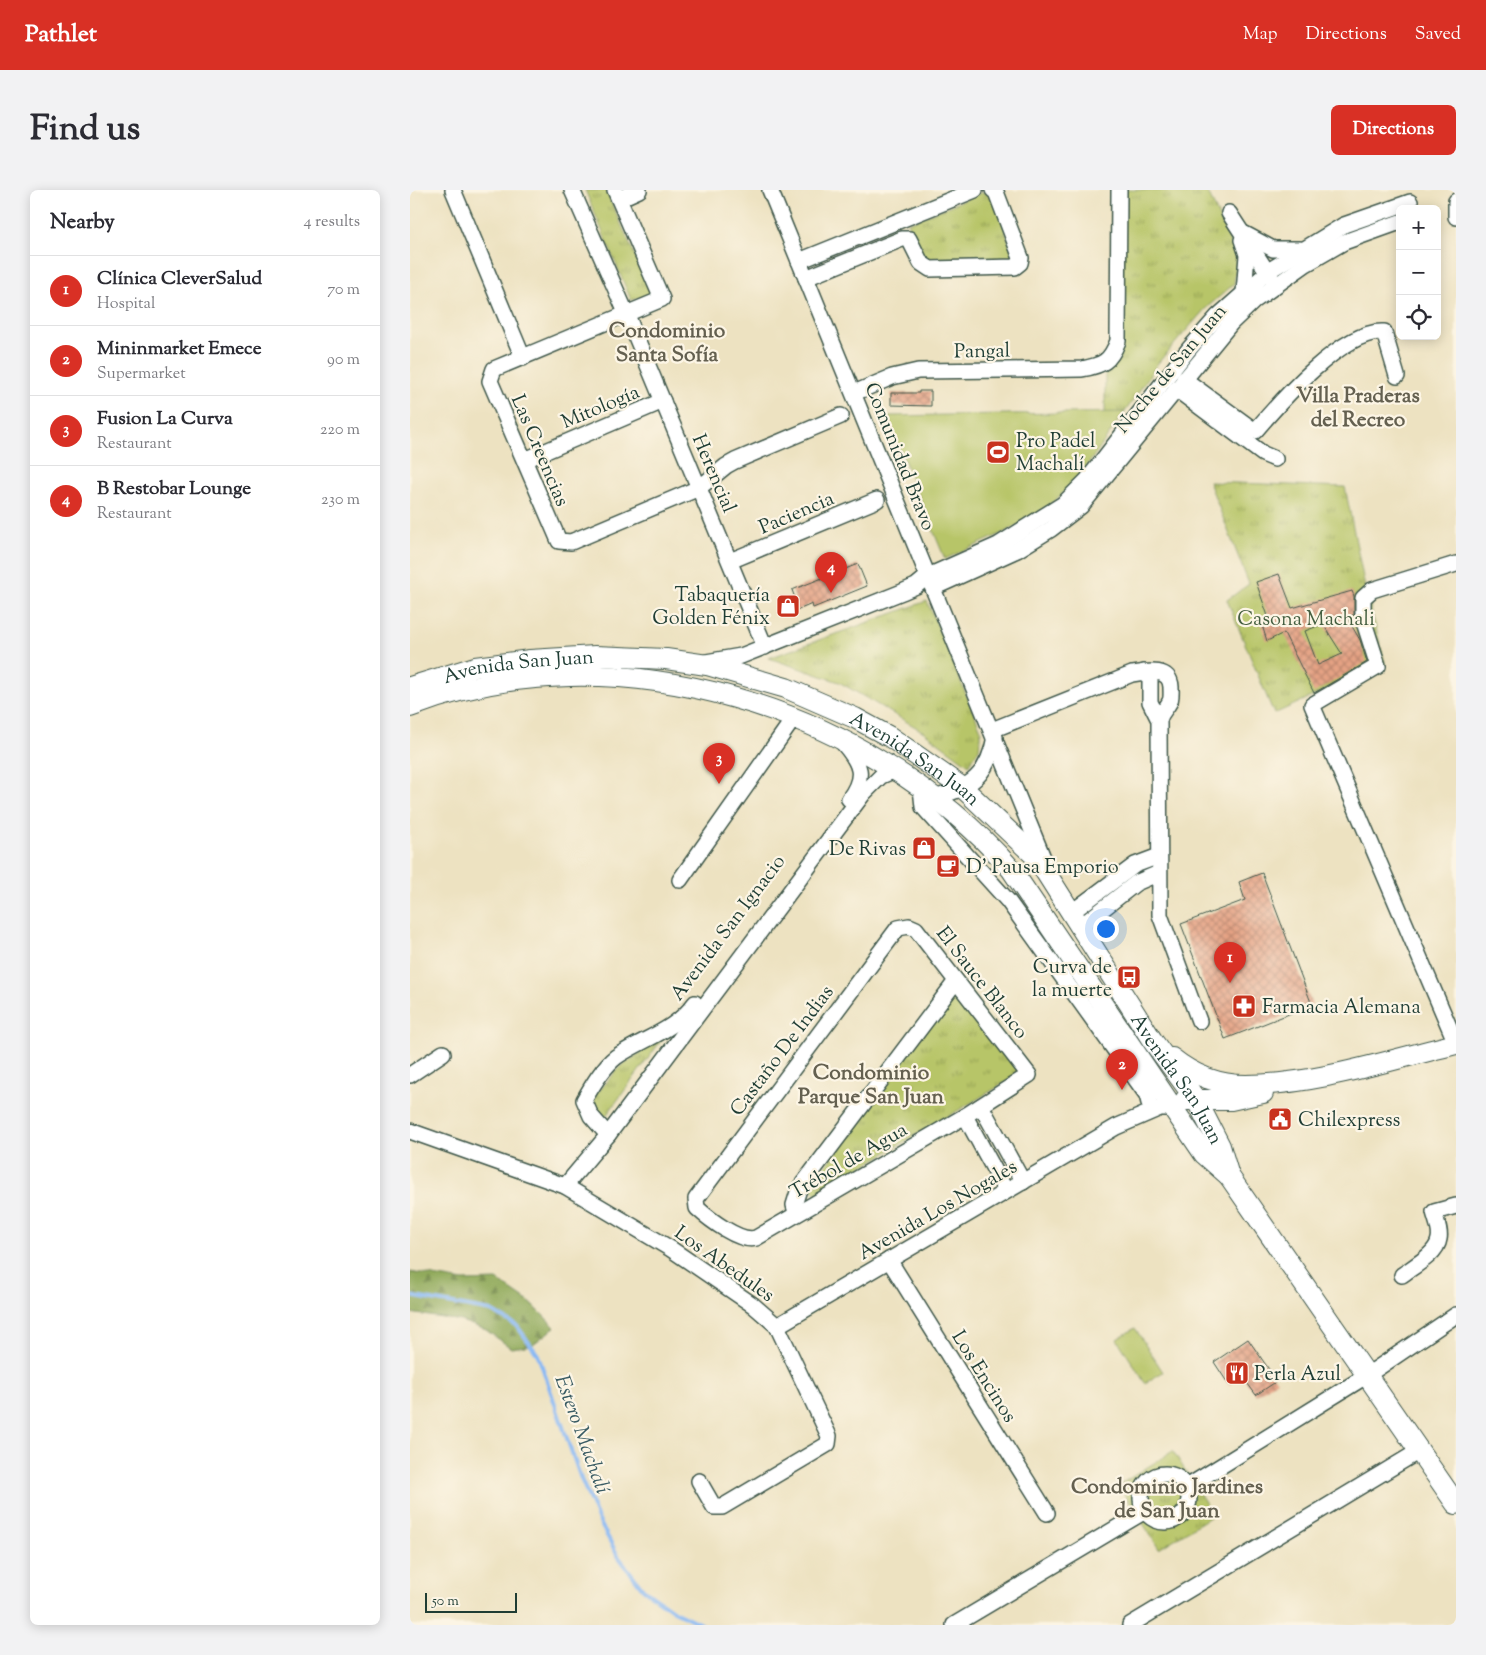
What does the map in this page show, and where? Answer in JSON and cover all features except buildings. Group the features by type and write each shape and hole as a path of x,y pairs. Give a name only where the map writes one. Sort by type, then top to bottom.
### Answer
{"main road":[{"name":"Avenida San Juan","path":"410,687 475,667 530,660 625,657 685,662 707,665 786,688 855,718 890,737 962,788 1036,857 1050,876 1152,1040 1197,1101 1220,1146 1229,1176"},
{"name":"Avenida San Juan","path":"410,707 474,686 518,680 604,677 696,688 738,698 794,718 840,740 894,770 928,793 975,832 1011,869 1152,1087 1173,1108 1204,1154 1229,1176 1456,1504"},
{"path":"1152,1040 1192,1072 1220,1082 1246,1085 1315,1078"},
{"path":"1152,1087 1177,1097 1197,1101 1231,1100 1294,1086 1315,1078 1456,1043"},
{"path":"1220,1146 1220,1113 1231,1100"}],"street":[{"path":"453,190 523,358 662,299 617,194 640,190"},
{"name":"Herencial","path":"572,190 627,315 765,647"},
{"name":"Comunidad Bravo","path":"770,190 994,734 1050,876"},
{"path":"799,261 974,190"},
{"path":"806,278 902,239 909,239 921,263 930,269 1015,267 1020,263 1021,258 996,192 993,190"},
{"name":"Pangal","path":"854,393 892,377 911,372 1082,369 1095,367 1112,357 1118,342 1119,190"},
{"path":"1456,200 1456,217"},
{"path":"930,582 998,545 1063,504 1088,480 1195,342 1218,316 1244,293 1272,278 1302,249 1344,224 1410,202"},
{"path":"1229,213 1272,278"},
{"name":"Noche de San Juan","path":"685,662 720,661 765,647 916,586 1017,550 1051,530 1081,506 1231,323 1272,278 1344,242 1396,223"},
{"path":"1239,229 1252,239 1273,249 1302,249"},
{"path":"1239,229 1247,255 1244,293"},
{"path":"1254,439 1309,373 1347,345 1375,331 1384,332 1397,376"},
{"name":"Las Creencias","path":"523,358 494,370 491,374 490,382 559,542 571,542 700,488"},
{"path":"1180,384 1254,439 1275,459"},
{"name":"Mitología","path":"525,460 663,401"},
{"path":"700,488 726,466 735,461 840,416"},
{"name":"Paciencia","path":"730,561 877,500"},
{"path":"1456,564 1372,590 1363,598 1363,619 1378,666 1312,704 1456,1043"},
{"path":"1144,672 1150,677 1150,702 1159,720"},
{"path":"928,793 962,788 981,773 991,758 994,734 1119,678 1144,672 1164,674 1171,684 1169,703 1161,713 1159,720 1161,922 1198,1021"},
{"path":"680,880 794,718"},
{"name":"Avenida San Ignacio","path":"566,1186 608,1135 688,1021 780,898 857,788 860,778 854,756 840,740"},
{"name":"Avenida San Ignacio","path":"780,898 872,783 894,770"},
{"name":"Avenida San Juan","path":"928,793 923,807 1008,901 1147,1095 1152,1087"},
{"path":"1076,919 1135,865 1159,856"},
{"path":"1076,919 1136,883 1160,873"},
{"name":"El Sauce Blanco","path":"898,928 909,926 916,929 1029,1075"},
{"name":"Castaño De Indias","path":"697,1197 898,928"},
{"path":"796,1213 794,1205 798,1190 956,981"},
{"name":"Avenida San Ignacio","path":"608,1135 591,1116 584,1100 593,1085 615,1058 688,1021"},
{"path":"410,1075 443,1053"},
{"name":"Trébol de Agua","path":"697,1197 695,1202 697,1208 742,1239 756,1238 965,1116 1029,1075"},
{"name":"Avenida Los Nogales","path":"1116,1127 1152,1087"},
{"path":"980,1106 1023,1182"},
{"name":"Avenida Los Nogales","path":"777,1326 1116,1127 1160,1108 1173,1108"},
{"path":"965,1116 1006,1191"},
{"name":"Los Abedules","path":"410,1131 566,1186 671,1249 754,1305 777,1326 828,1436 828,1444 722,1507 714,1507 699,1481"},
{"path":"1402,1275 1433,1251 1438,1244 1440,1237 1434,1212 1456,1206"},
{"name":"Los Encinos","path":"889,1260 1047,1513"},
{"path":"1364,1372 1456,1309"},
{"path":"1187,1487 1364,1372 1456,1315"},
{"path":"1130,1625 1419,1451"},
{"path":"1170,1475 1178,1478 1187,1487 1189,1503 1180,1518 1172,1522 1162,1522 1155,1520 1145,1511 1141,1498 1143,1489 1156,1476 1170,1475"},
{"path":"954,1625 1145,1511"}],"green space":[{"path":"585,190 606,190 652,294 631,300"},
{"path":"1124,190 1207,190 1237,258 1234,284 1205,309 1158,363 1125,412 1105,413 1105,366 1114,360"},
{"path":"983,192 995,196 1015,262 924,263 908,223"},
{"name":"Pro Padel Machalí","path":"1125,412 1083,471 1054,501 1040,512 1009,530 945,559 886,416"},
{"name":"Casona Machali","path":"1209,482 1345,487 1365,587 1385,663 1274,714 1227,600 1249,584"},
{"path":"927,601 981,730 979,749 969,765 924,732 839,682 769,658"},
{"path":"956,989 1018,1070 1015,1077 816,1194 811,1188 813,1183"},
{"path":"666,1034 603,1120 591,1100 619,1068"},
{"path":"410,1272 463,1281 497,1280 532,1304 555,1327 532,1345 511,1348 486,1330 461,1321 410,1313"},
{"path":"1135,1328 1163,1372 1145,1383 1117,1339"},
{"path":"1173,1451 1213,1515 1159,1549 1119,1485"}],"waterway":[{"name":"Estero Machalí","path":"410,1296 491,1311 517,1326 538,1355 581,1479 598,1519 618,1556 643,1589 674,1611 703,1625"}],"place":[{"name":"Pro Padel Machalí","path":"998,452"},
{"name":"B Restobar Lounge","path":"831,593"},
{"name":"Tabaquería Golden Fénix","path":"788,606"},
{"name":"Fusion La Curva","path":"719,784"},
{"name":"De Rivas","path":"924,848"},
{"name":"D' Pausa Emporio","path":"948,866"},
{"name":"Curva de la muerte","path":"1129,977"},
{"name":"Clínica CleverSalud","path":"1230,983"},
{"name":"Farmacia Alemana","path":"1244,1006"},
{"name":"Mininmarket Emece","path":"1122,1090"},
{"name":"Chilexpress","path":"1280,1119"},
{"name":"Perla Azul","path":"1237,1373"}],"district":[{"name":"Condominio Santa Sofía","path":"667,342"},
{"name":"Villa Praderas del Recreo","path":"1358,407"},
{"name":"Condominio Parque San Juan","path":"871,1084"},
{"name":"Condominio Jardines de San Juan","path":"1167,1498"}]}
